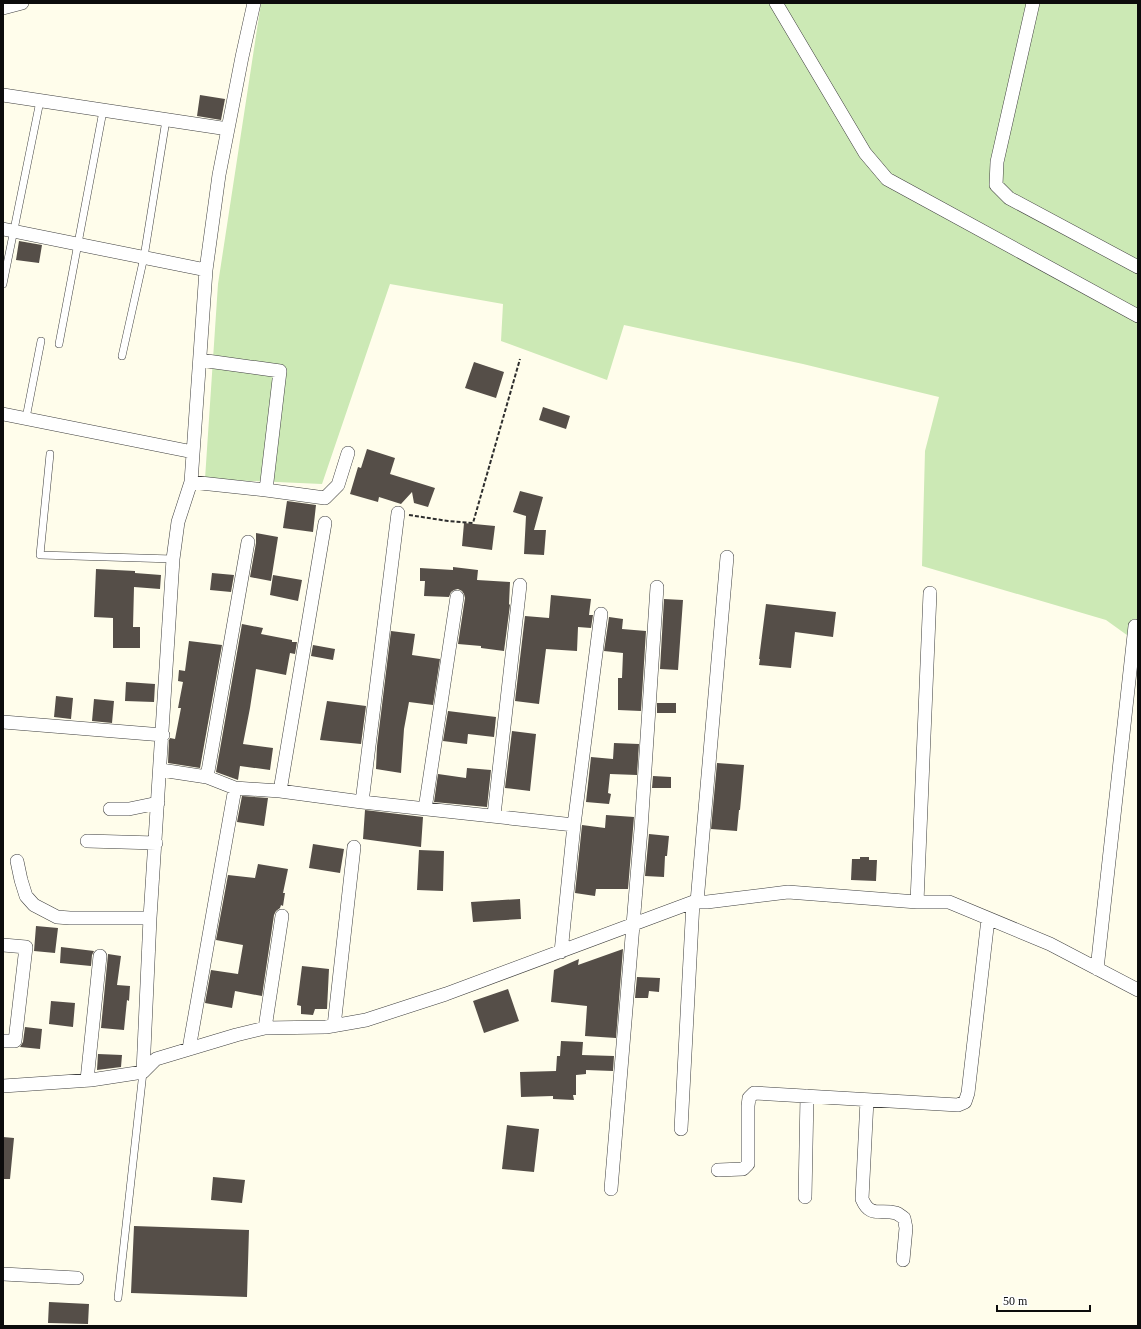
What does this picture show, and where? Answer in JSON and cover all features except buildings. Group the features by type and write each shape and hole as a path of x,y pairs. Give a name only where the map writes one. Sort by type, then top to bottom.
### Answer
{"street":[{"path":"3,8 22,3"},
{"path":"143,1072 150,918 163,735 173,559 178,522 191,482 206,270 219,175 254,3"},
{"path":"776,3 865,153 887,179 1138,316"},
{"path":"1033,3 997,162 996,185 1009,198 1138,267"},
{"path":"3,95 228,129"},
{"path":"9,230 206,270"},
{"path":"200,360 280,370 266,490"},
{"path":"3,414 193,452"},
{"path":"191,482 326,498 338,485 348,453"},
{"path":"362,802 398,513"},
{"path":"280,791 325,523"},
{"path":"207,776 248,542"},
{"path":"680,1129 695,902 727,557"},
{"path":"494,816 520,585"},
{"path":"611,1189 641,829 657,587"},
{"path":"917,902 930,593"},
{"path":"425,809 457,597"},
{"path":"561,952 574,825 601,614"},
{"path":"1097,969 1135,626"},
{"path":"3,722 163,735"},
{"path":"160,770 207,776 235,788 280,791 362,802 574,825"},
{"path":"189,1049 235,788"},
{"path":"110,808 129,808 158,803"},
{"path":"87,841 156,843"},
{"path":"334,1026 354,847"},
{"path":"17,861 20,880 26,896 34,905 57,917 150,918"},
{"path":"3,1086 87,1080 143,1072 156,1059 265,1028 326,1027 366,1020 446,994 695,902 788,892 917,902 949,902 1050,944 1138,990"},
{"path":"265,1028 282,916"},
{"path":"718,1170 743,1169 748,1164 748,1106 749,1098 754,1093 958,1105 965,1102 968,1093 988,919"},
{"path":"3,945 26,947 16,1041 3,1041 3,1051"},
{"path":"87,1080 100,956"},
{"path":"805,1197 807,1096"},
{"path":"867,1100 862,1199 866,1208 872,1211 896,1214 904,1218 906,1228 903,1260"},
{"path":"3,1274 77,1278"}],"lane":[{"path":"3,284 9,230 40,101"},
{"path":"59,344 103,110"},
{"path":"122,356 144,257 166,120"},
{"path":"26,418 41,341"},
{"path":"50,454 40,555 173,559"},
{"path":"118,1298 143,1072"}],"path":[{"path":"398,513 448,521 473,523 520,360"}],"green space":[{"path":"261,3 1138,3 1138,643 1106,620 922,566 925,451 939,397 803,364 624,325 607,380 501,341 503,304 390,284 322,484 205,479 218,284"}]}
